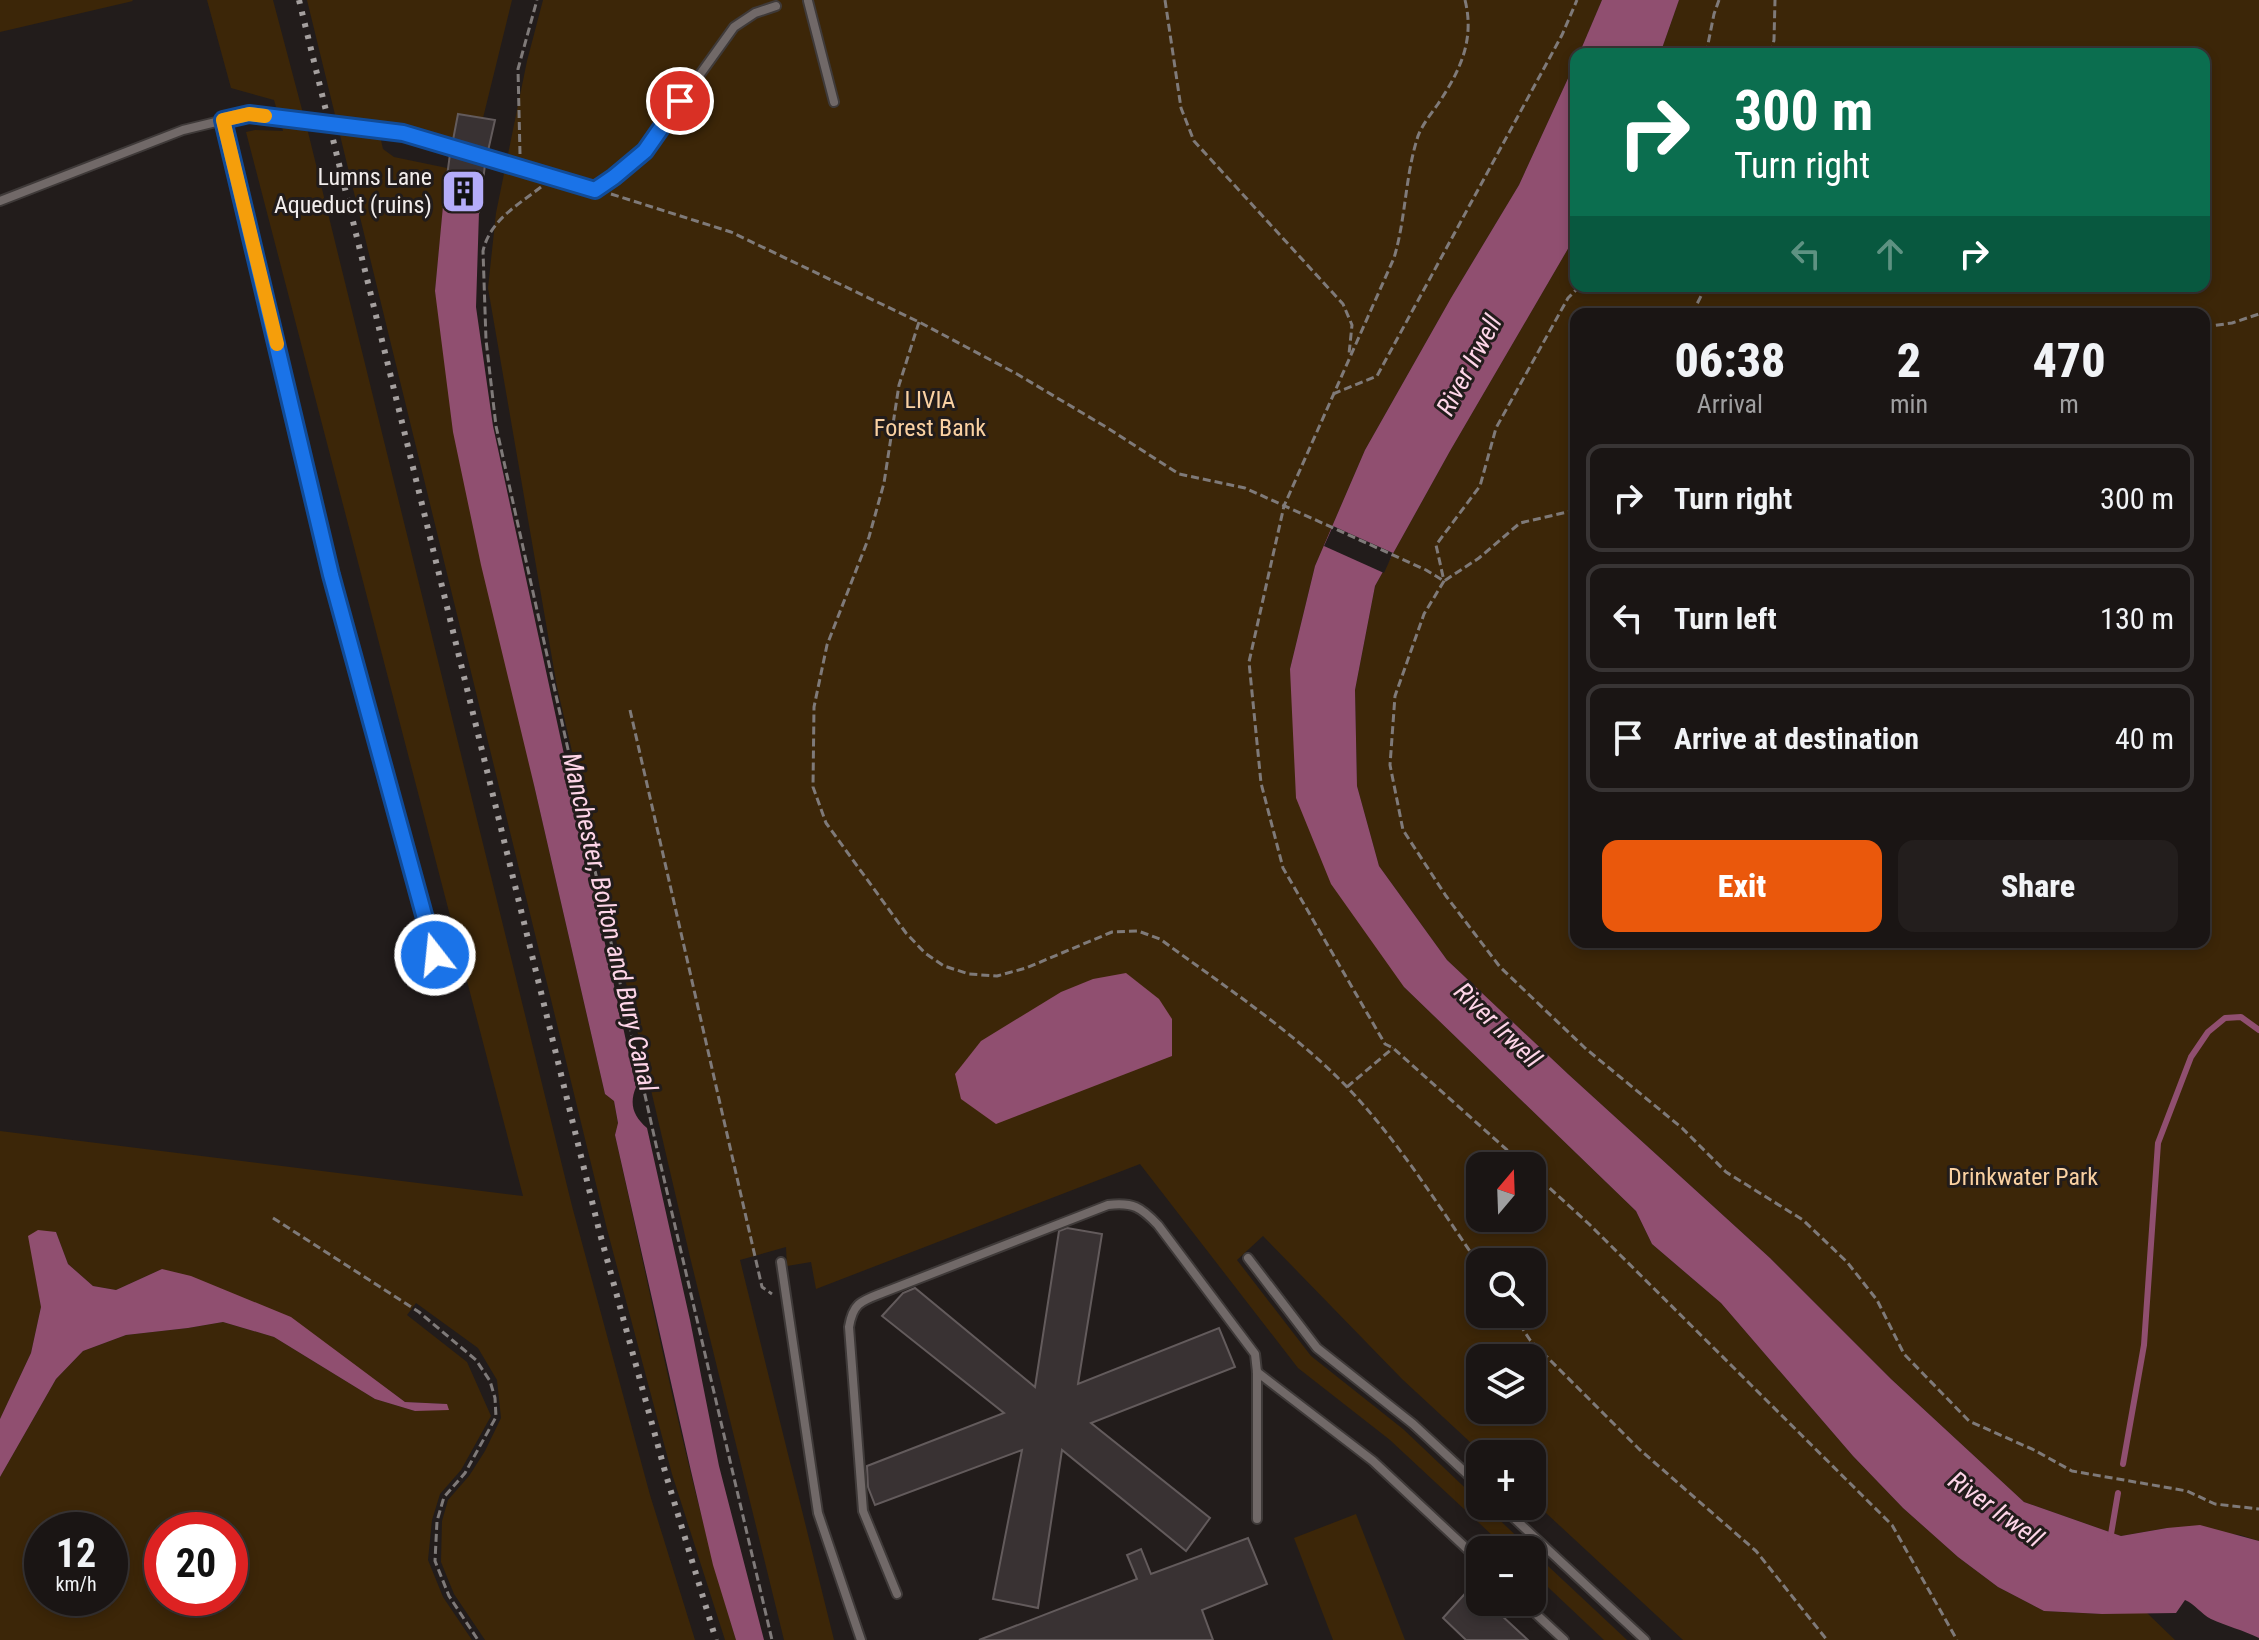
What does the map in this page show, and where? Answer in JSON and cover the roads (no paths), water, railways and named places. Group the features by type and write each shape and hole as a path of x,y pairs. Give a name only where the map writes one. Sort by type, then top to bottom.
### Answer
{"lane":[{"path":"808,1 834,102"},
{"path":"0,201 183,130 249,114 403,133 595,190 645,151 734,27 755,13 776,6"},
{"path":"223,120 331,575 435,955"},
{"path":"897,1594 863,1511 849,1327 852,1313 860,1302 1108,1205 1125,1203 1144,1210 1255,1354 1257,1519"},
{"path":"1248,1258 1317,1348 1413,1424 1466,1473"},
{"path":"781,1262 818,1513 861,1640"},
{"path":"1257,1372 1373,1461 1466,1548"},
{"path":"1516,1520 1645,1640"},
{"path":"1538,1616 1564,1640"}],"water":[{"path":"1602,0 1679,0 1662,48 1582,48"},
{"name":"River Irwell","path":"1570,74 1570,245 1375,586 1355,690 1357,786 1379,866 1447,960 1770,1258 1891,1379 2024,1502 2121,1536 2200,1525 2259,1541 2259,1638 2211,1619 2185,1600 2176,1613 2044,1611 1998,1587 1958,1557 1903,1508 1853,1456 1721,1303 1652,1244 1636,1211 1404,987 1331,884 1296,798 1290,669 1315,566 1365,450 1519,185"},
{"path":"443,206 479,212 476,307 493,426 636,1087 634,1109 647,1128 719,1466 764,1640 736,1640 713,1565 615,1135 618,1123 614,1101 605,1094 481,565 453,432 435,291"},
{"path":"1126,973 1159,999 1172,1019 1172,1056 996,1124 961,1099 955,1074 981,1041 1061,992 1093,979"},
{"path":"38,1230 56,1232 68,1264 93,1286 116,1290 162,1269 191,1276 291,1317 405,1402 447,1404 449,1410 415,1411 375,1399 274,1337 223,1322 126,1335 83,1351 56,1379 0,1477 0,1419 31,1353 41,1307 28,1236"}],"waterway":[{"path":"2123,1464 2144,1345 2158,1143 2191,1057 2208,1032 2225,1018 2241,1017 2259,1030"},
{"path":"2110,1540 2118,1493"}],"railway":[{"path":"299,0 599,1230 666,1475 716,1640"}],"place":[{"name":"Lumns Lane Aqueduct (ruins)","path":"463,191"}],"park label":[{"name":"LIVIA Forest Bank","path":"930,414"},
{"name":"Drinkwater Park","path":"2023,1177"}],"water label":[{"name":"Manchester, Bolton and Bury Canal","path":"610,922"}]}
